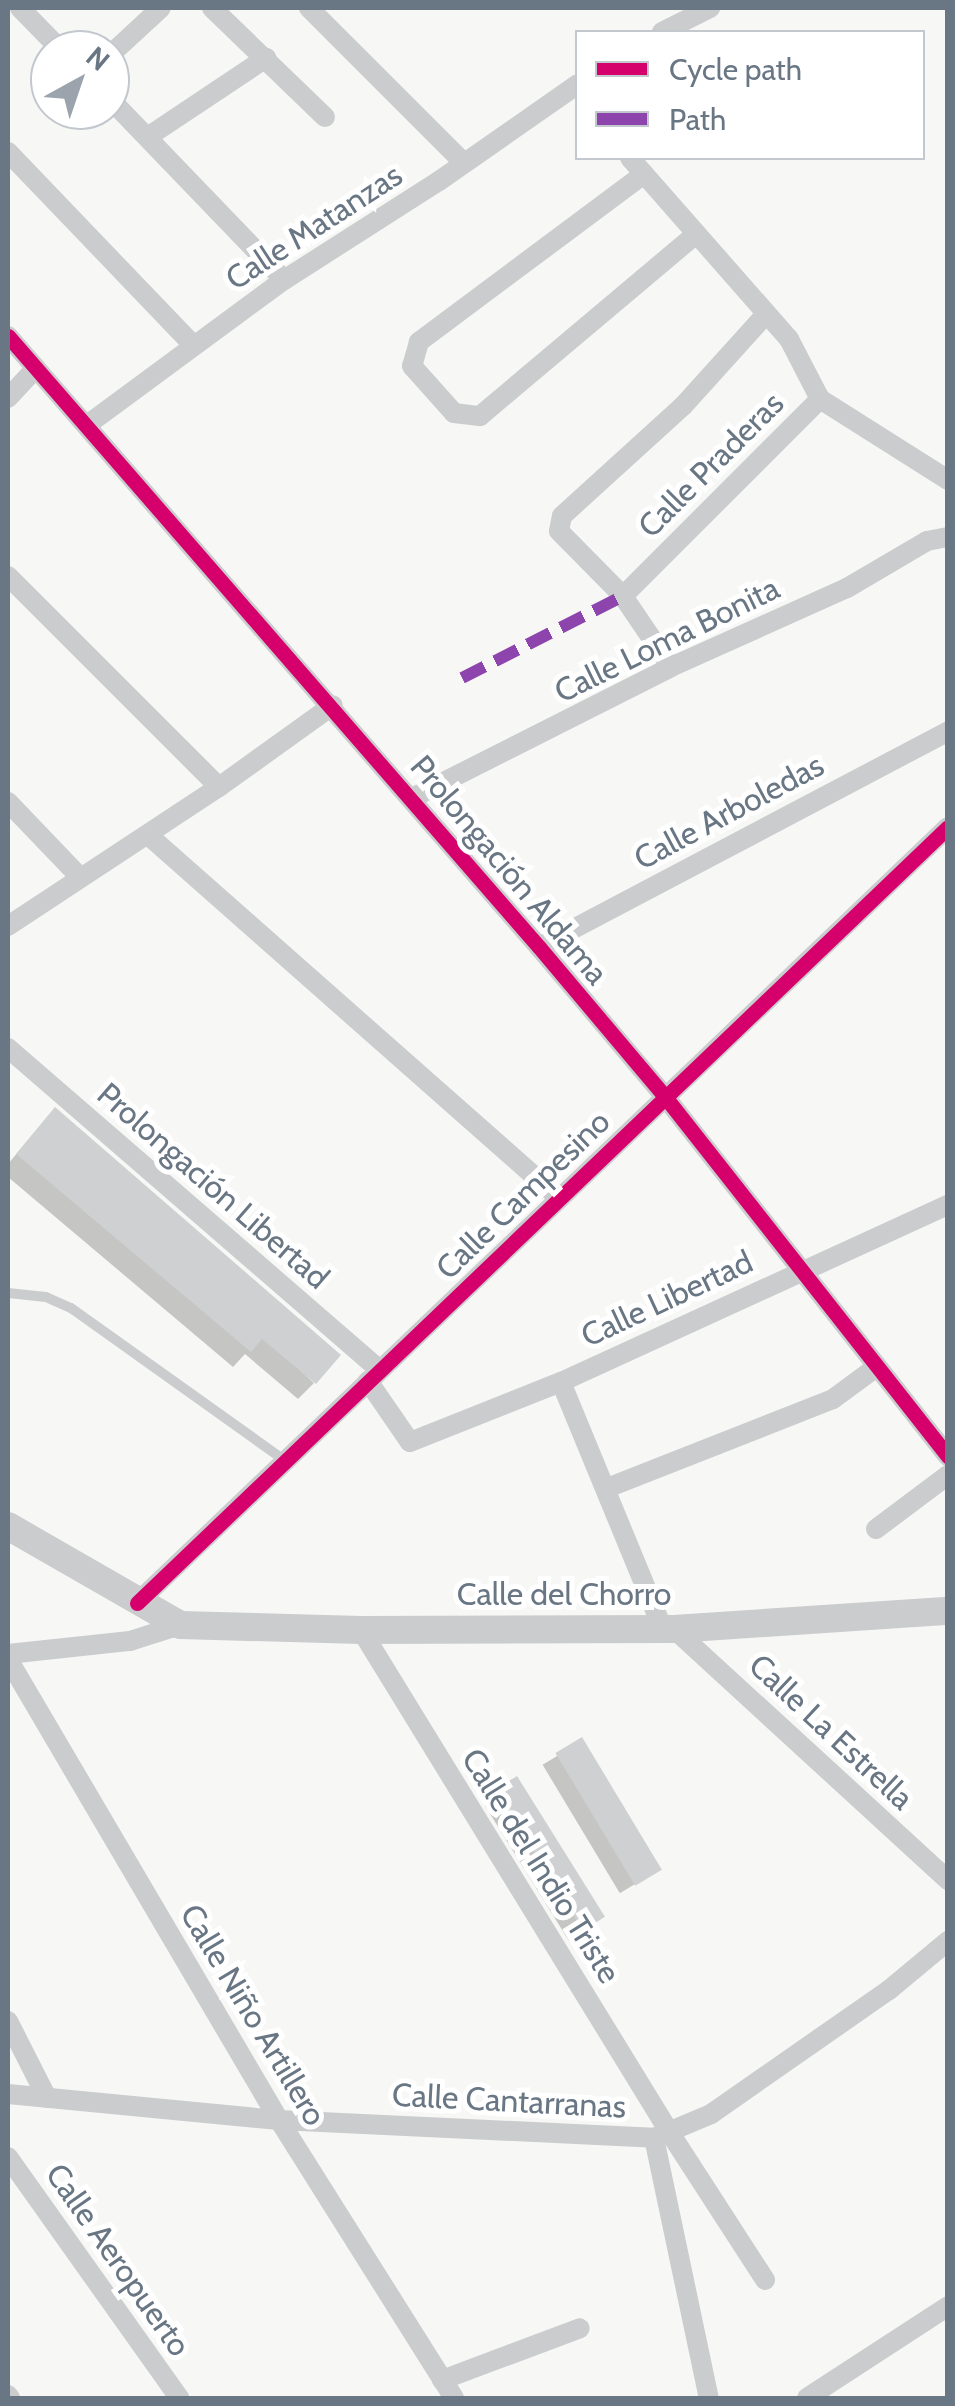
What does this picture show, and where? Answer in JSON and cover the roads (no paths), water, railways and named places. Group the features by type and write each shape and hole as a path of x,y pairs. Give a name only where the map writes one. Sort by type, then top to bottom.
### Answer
{"street":[{"path":"20,8 41,30"},
{"path":"130,37 162,8"},
{"path":"212,8 325,116"},
{"path":"309,8 464,163"},
{"path":"666,30 710,8"},
{"path":"148,136 266,58"},
{"name":"Calle Matanzas","path":"87,425 284,280 575,90"},
{"path":"130,118 284,280"},
{"path":"8,152 192,344"},
{"path":"696,234 480,416 454,413 412,366 419,342 637,166 789,339 820,399"},
{"path":"671,667 623,596 559,531 562,516 683,406 766,314"},
{"name":"Prolongación Aldama","path":"8,336 333,705 666,1098 948,1456"},
{"path":"8,398 36,368"},
{"name":"Calle Praderas","path":"623,596 820,399 948,480"},
{"name":"Calle Loma Bonita","path":"412,798 671,667 847,588 927,541 948,537"},
{"path":"8,576 219,787"},
{"path":"8,926 219,787 333,705"},
{"name":"Calle Arboledas","path":"539,947 948,731"},
{"path":"8,802 80,878"},
{"name":"Calle Campesino","path":"137,1603 948,827"},
{"path":"148,835 558,1198"},
{"name":"Prolongación Libertad","path":"8,1048 374,1375 410,1442"},
{"name":"Calle Libertad","path":"410,1442 561,1382 948,1204"},
{"path":"607,1488 833,1400 875,1368"},
{"name":"Calle La Estrella","path":"561,1382 668,1629 948,1880"},
{"path":"876,1529 948,1475"},
{"path":"8,1526 180,1625"},
{"name":"Calle del Chorro","path":"180,1625 361,1630 668,1629 948,1612"},
{"path":"8,1657 130,1641 180,1625"},
{"name":"Calle del Indio Triste","path":"361,1630 662,2136 709,2398"},
{"name":"Calle Niño Artillero","path":"8,1657 279,2120 448,2389"},
{"name":"Calle Cantarranas","path":"8,2094 279,2120 662,2136 743,2092 889,1990 948,1940"},
{"path":"8,2022 47,2098"},
{"path":"662,2136 765,2280"},
{"name":"Calle Aeropuerto","path":"8,2157 179,2398"},
{"path":"806,2398 948,2306"},
{"path":"448,2389 580,2328"}],"lane":[{"path":"8,1293 46,1297 71,1308 283,1460"}]}
